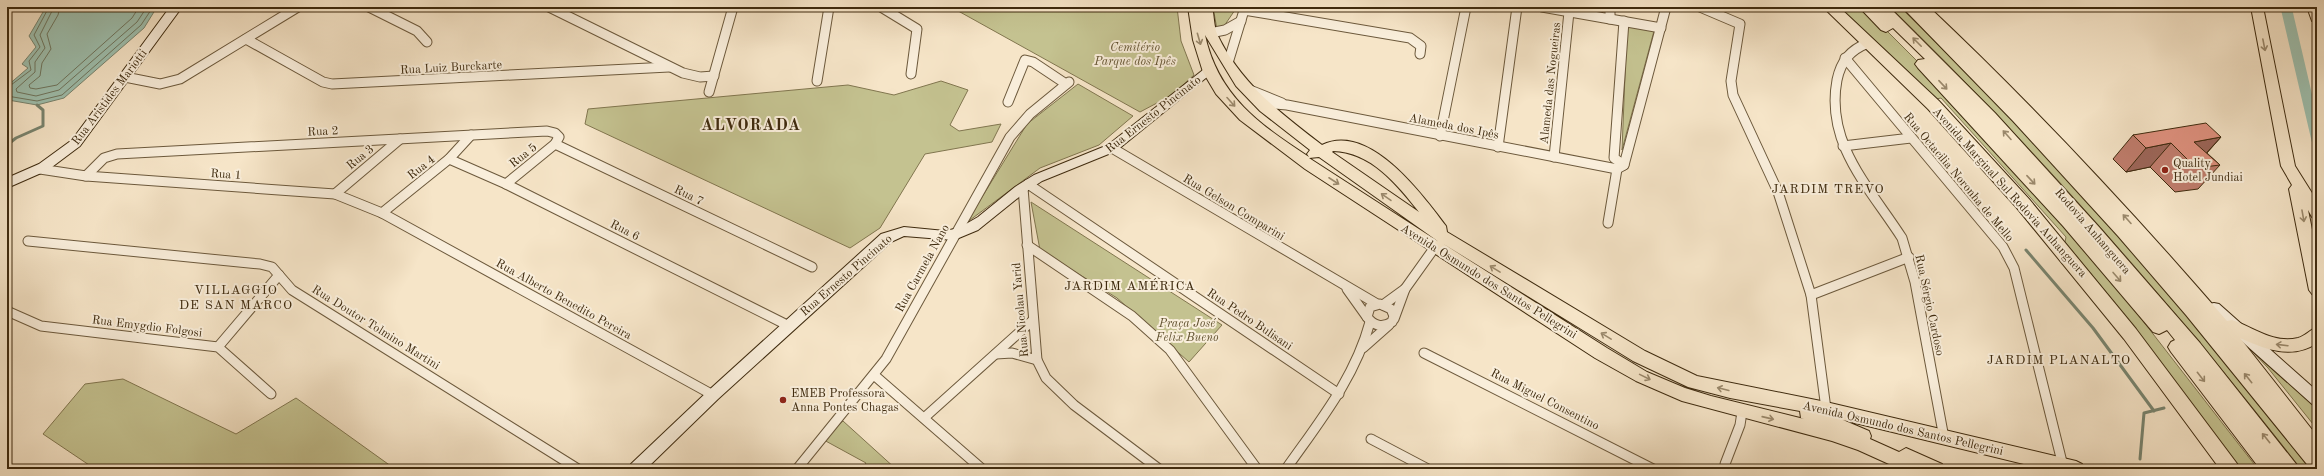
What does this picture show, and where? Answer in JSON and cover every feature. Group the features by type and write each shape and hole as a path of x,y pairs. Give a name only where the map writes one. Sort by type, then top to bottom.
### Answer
{"highway":[{"name":"Avenida Marginal Sul Rodovia Anhanguera","path":"1830,7 1948,119 2043,225 2134,338 2229,468"},
{"name":"Rodovia Anhanguera","path":"1866,7 1919,60 2069,221 2179,349 2272,469"},
{"name":"Rodovia Anhanguera","path":"1881,7 1982,108 2080,216 2191,346 2290,469"},
{"path":"1909,7 2006,103 2123,231 2192,310 2317,462"}],"main road":[{"name":"Avenida Osmundo dos Santos Pellegrini","path":"1194,7 1196,27 1208,70 1222,92 1244,116 1304,161 1440,242 1639,356 1694,382 1826,409 2069,468"},
{"name":"Avenida Osmundo dos Santos Pellegrini","path":"1206,7 1210,33 1228,64 1243,85 1265,108 1440,242 1631,370 1680,394 1742,412 1822,431 1926,468"},
{"path":"1921,7 1982,66 2072,159 2152,248 2226,331 2317,449"},
{"path":"2256,7 2288,166 2299,198 2317,290"},
{"path":"2313,7 2317,18"},
{"path":"1208,70 1216,68 1243,85"},
{"path":"1244,116 1254,110 1265,108"},
{"path":"1304,161 1319,150 1330,147 1351,148 1378,161 1396,175 1413,192 1440,242"},
{"path":"2288,166 2317,213"},
{"path":"2232,326 2260,340 2288,346 2301,345 2309,341 2317,334"},
{"name":"Avenida Osmundo dos Santos Pellegrini","path":"1754,395 1824,419 1926,468"}],"street":[{"name":"Rua Aristides Mariotti","path":"7,183 40,170 59,158 76,143 176,7"},
{"path":"125,77 160,84 180,79 298,7"},
{"path":"369,7 417,31 427,42"},
{"path":"549,7 669,66 692,75 714,76"},
{"path":"709,92 733,7"},
{"path":"817,81 829,7"},
{"path":"881,7 917,29 911,74"},
{"path":"1440,136 1466,7"},
{"path":"1498,147 1517,7"},
{"path":"1542,7 1558,8 1569,12 1661,28"},
{"path":"1610,7 1610,19"},
{"path":"1608,223 1621,167 1666,7"},
{"path":"1700,7 1740,24 1730,80 1733,95 1778,192 1811,296 1826,409"},
{"path":"1228,64 1245,8 1410,38 1421,46 1420,54"},
{"name":"Alameda das Nogueiras","path":"1554,157 1569,12"},
{"path":"1210,33 1225,30 1240,21"},
{"path":"1621,167 1614,158 1624,21"},
{"name":"Rua Luiz Burckarte","path":"246,39 322,82 332,84 669,66"},
{"name":"Rua Sérgio Cardoso","path":"1868,42 1852,48 1845,58 1836,84 1834,99 1835,123 1843,146 1902,240 1909,257 1944,438"},
{"name":"Rua Octacilia Noronha de Mello","path":"1845,58 2003,247 2014,268 2069,468"},
{"name":"Rua Carmela Nano","path":"797,469 886,359 953,236 1010,137 1021,121 1068,83 1033,62 1025,60 1008,102"},
{"name":"Rua Ernesto Pincinato","path":"636,469 712,395 867,254 895,232 905,230 953,236 969,230 1026,186 1051,172 1097,158 1112,148 1208,70"},
{"name":"Alameda dos Ipês","path":"1243,85 1287,105"},
{"name":"Alameda dos Ipês","path":"1265,108 1275,104 1287,105 1498,147 1621,167"},
{"name":"Rua 2","path":"86,176 104,158 116,154 547,131 555,133 559,137 555,144"},
{"name":"Rua 4","path":"382,213 450,159 471,136"},
{"path":"1843,146 1911,138"},
{"name":"Rua 3","path":"334,194 400,139"},
{"name":"Rua 5","path":"506,184 555,144"},
{"name":"Rua 7","path":"555,144 812,267"},
{"name":"Rua Gelson Comparini","path":"1112,148 1345,287 1380,305"},
{"name":"Rua 6","path":"450,159 506,184 789,326"},
{"name":"Rua 1","path":"40,170 86,176 334,194 382,213 404,225"},
{"name":"Rua Nicolau Yarid","path":"1026,186 1027,245 1032,321 1037,360 1046,378 1074,405 1159,469"},
{"name":"Rua Pedro Bulisani","path":"1026,186 1339,394"},
{"name":"Rua Alberto Benedito Pereira","path":"404,225 712,395"},
{"name":"Rua Doutor Tolmino Martini","path":"28,241 260,264 272,267 292,290 578,469"},
{"path":"1363,348 1391,322 1405,289 1440,242"},
{"path":"1027,245 1132,316 1170,350 1257,469"},
{"path":"2152,248 2232,326 2317,400"},
{"path":"1811,296 1909,257"},
{"path":"218,347 279,275"},
{"name":"Rua Gelson Comparini","path":"1345,287 1368,319"},
{"path":"1286,469 1339,394 1363,348 1368,319 1367,310 1380,305 1405,289"},
{"path":"1380,305 1393,312 1391,322"},
{"name":"Rua Emygdio Folgosi","path":"7,310 41,326 218,347 271,394"},
{"path":"1368,319 1381,326 1391,322"},
{"path":"924,418 1032,321"},
{"name":"Rua Miguel Consentino","path":"1424,353 1653,469"},
{"path":"996,354 1012,354 1037,360"},
{"path":"874,375 982,469"},
{"path":"1725,464 1740,425 1742,412"},
{"path":"1371,439 1428,469"}],"green space":[{"name":"Cemitério Parque dos Ipês","path":"951,7 1177,7 1181,41 1194,75 1172,95 1140,112"},
{"path":"1213,7 1237,7 1218,35"},
{"path":"1838,7 1863,7 1918,62 2115,285 2258,469 2239,469 2115,303 2065,242 2066,237 1941,98 1936,99"},
{"path":"1890,7 1900,7 2062,173 2166,289 2265,408 2313,469 2301,469 2204,348 2052,173"},
{"path":"1627,25 1654,31 1622,150"},
{"path":"941,81 968,90 950,125 959,131 1001,124 992,142 925,154 880,228 850,248 585,124 588,109 848,85 894,95"},
{"path":"1078,84 1133,116 1099,145 1040,168 966,223 1027,124"},
{"name":"Praça José Felix Bueno","path":"1031,202 1222,325 1189,362 1117,298 1040,250"},
{"path":"2234,332 2317,404 2317,429 2268,368"},
{"path":"123,379 236,434 296,398 395,469 95,469 43,434 85,384"},
{"path":"843,421 896,469 862,469 866,463 822,439"}],"water":[{"path":"46,7 157,7 144,28 64,98 37,105 8,100 7,86 28,68 22,64 36,47 29,36"}],"building":[{"path":"2206,123 2221,137 2194,142 2220,165 2196,168 2171,143 2146,148 2133,135"}],"waterway":[{"path":"2286,7 2317,140"},
{"path":"7,145 16,138 43,126 43,110 37,105"},
{"path":"2026,250 2093,328 2154,411"},
{"path":"2154,411 2164,408"},
{"path":"2140,459 2144,413 2154,411"}],"place":[{"name":"Quality Hotel Jundiai","path":"2165,170"},
{"name":"EMEB Professora Anna Pontes Chagas","path":"783,400"}],"district":[{"name":"ALVORADA","path":"751,124"},
{"name":"JARDIM TREVO","path":"1828,188"},
{"name":"JARDIM AMÉRICA","path":"1130,285"},
{"name":"VILLAGGIO DE SAN MARCO","path":"236,296"},
{"name":"JARDIM PLANALTO","path":"2059,359"}]}
